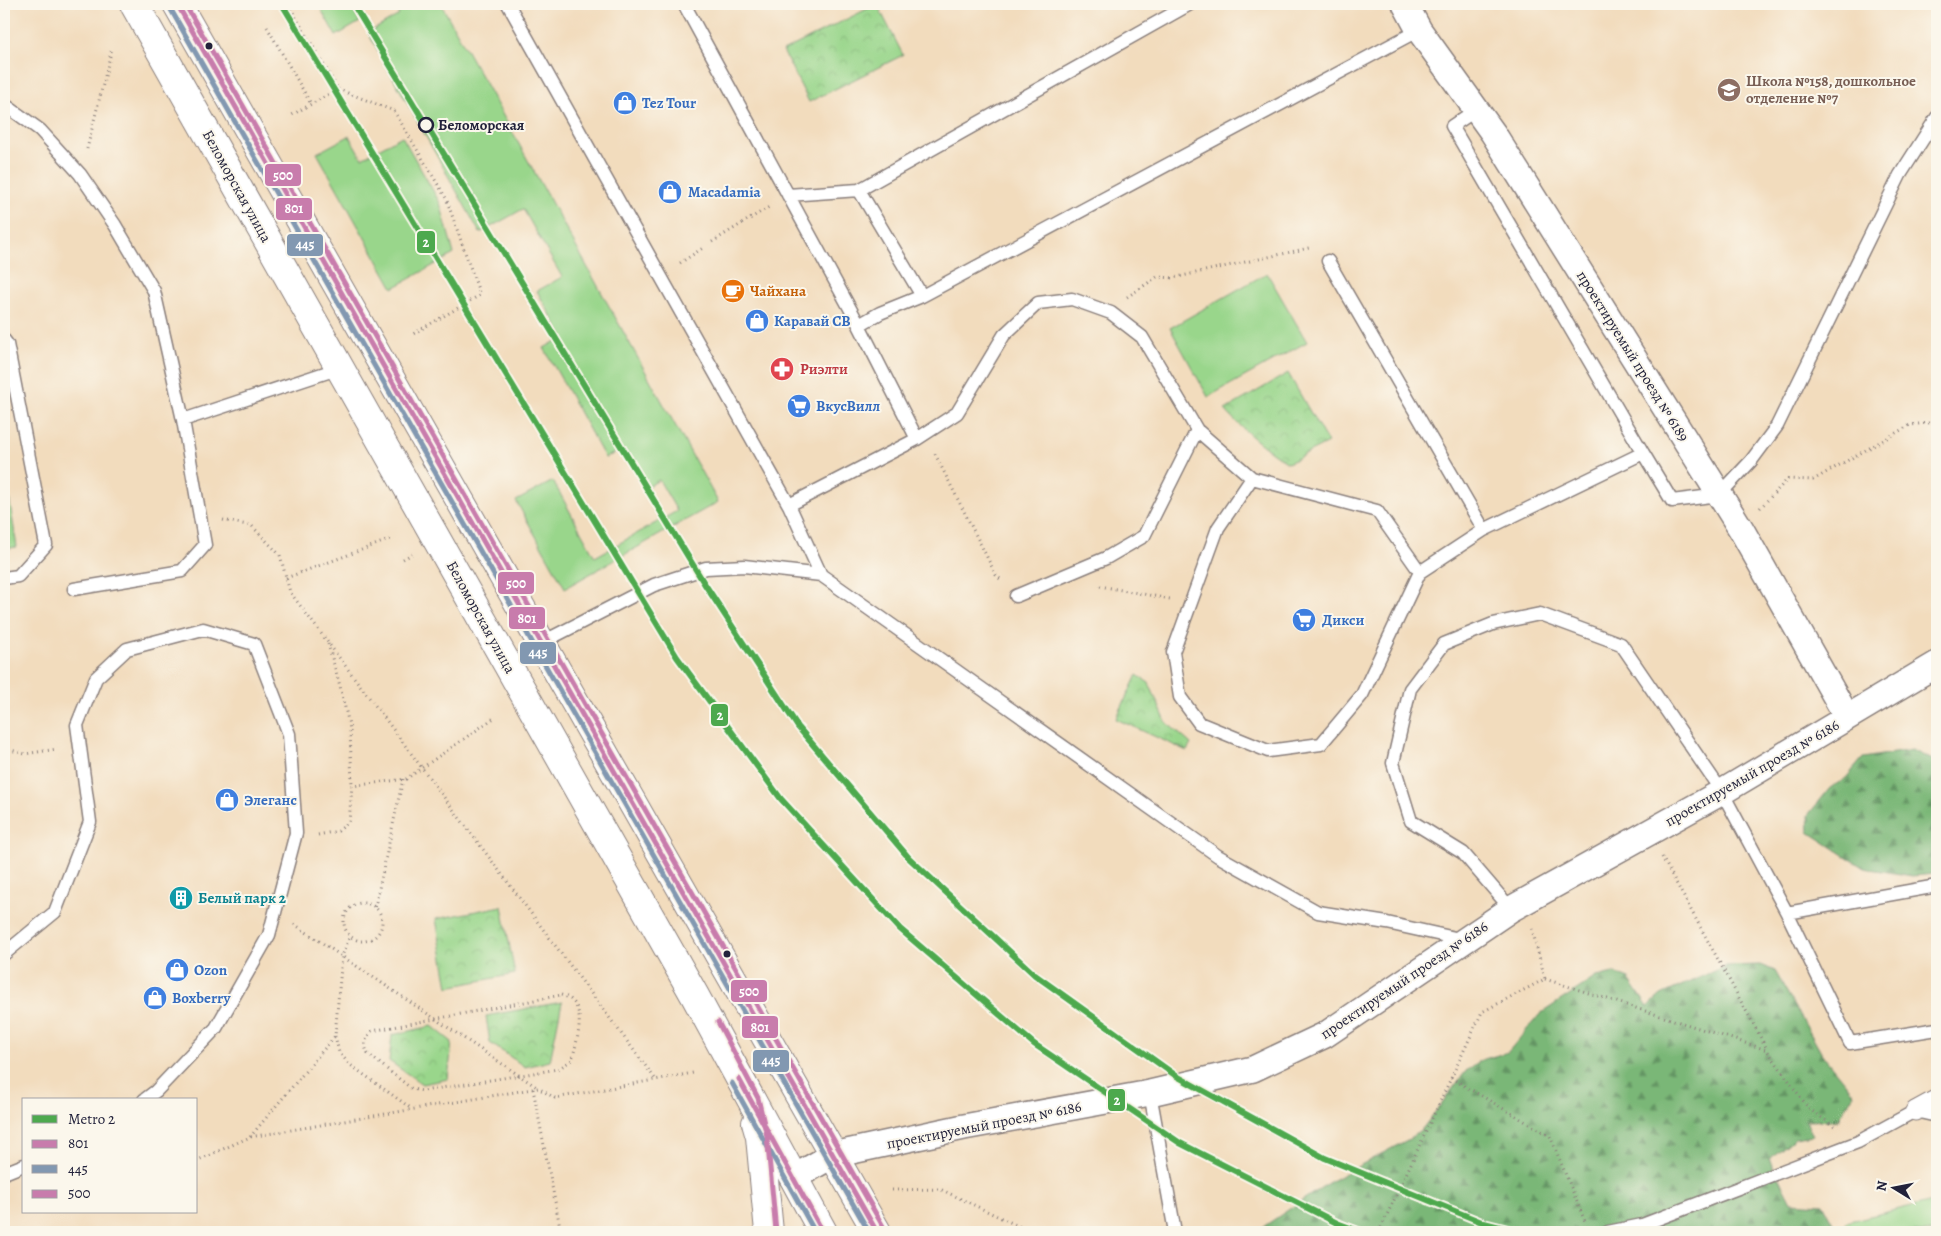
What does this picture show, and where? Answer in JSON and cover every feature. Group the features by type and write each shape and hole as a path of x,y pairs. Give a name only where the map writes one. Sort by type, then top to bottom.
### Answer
{"main road":[{"name":"Беломорская улица","path":"134,4 690,988 823,1232"},
{"path":"177,4 877,1232"},
{"path":"751,1100 760,1137 769,1232"}],"street":[{"name":"проектируемый проезд № 6189","path":"1405,4 1419,30 1493,133 1741,529 1847,717"},
{"name":"проектируемый проезд № 6186","path":"793,1178 833,1155 964,1127 1150,1093 1253,1069 1325,1035 1518,905 1722,792 1937,664"},
{"path":"1915,1112 1937,1099"}],"lane":[{"path":"508,4 789,505 822,575"},
{"path":"684,4 859,325 917,439"},
{"path":"788,195 859,190 1190,4"},
{"path":"859,325 922,296 1419,30"},
{"path":"4,104 40,130 80,174 115,225 154,291 183,420 201,515 204,545 182,571 74,589"},
{"path":"1476,110 1452,126 1642,453 1672,501 1719,494 1752,460 1777,426 1900,174 1937,117"},
{"path":"859,190 922,296"},
{"path":"1328,261 1484,530"},
{"path":"789,505 917,439 957,413 1004,335 1038,303 1072,299 1111,313 1142,337 1197,430 1252,478 1377,511 1420,572"},
{"path":"4,340 7,344 46,545 18,576 4,578"},
{"path":"183,420 340,368"},
{"path":"1016,596 1106,558 1144,536 1197,430"},
{"path":"1252,478 1218,528 1173,652 1180,696 1199,723 1268,751 1321,744 1362,695 1420,572 1484,530 1642,453"},
{"path":"541,643 654,585 706,568 744,566 822,575 1218,856 1318,912 1387,923 1464,940"},
{"path":"1518,905 1463,853 1411,821 1393,763 1410,689 1444,644 1493,624 1540,614 1621,644 1722,792 1787,913 1850,1044 1937,1029"},
{"path":"4,954 55,912 90,822 77,725 96,678 127,649 203,629 254,644 288,734 296,833 269,935 216,1028 156,1091 147,1098"},
{"path":"1787,913 1937,886"},
{"path":"1150,1093 1175,1232"},
{"path":"1608,1232 1642,1225 1858,1142 1915,1112 1937,1116"},
{"path":"4,1173 22,1166"}],"path":[{"path":"288,4 338,89 394,111 446,198 480,295 413,334"},
{"path":"267,27 311,104"},
{"path":"80,174 112,48"},
{"path":"290,116 338,89"},
{"path":"712,242 788,195"},
{"path":"660,275 703,248"},
{"path":"1741,529 1788,479 1813,480 1910,425 1937,422"},
{"path":"931,431 935,453 996,575 1016,596"},
{"path":"201,515 252,526 280,555 290,592 657,1081"},
{"path":"286,578 391,539"},
{"path":"1061,576 1088,584 1191,602"},
{"path":"296,833 315,836 338,830 349,822 352,786 350,729 340,686 326,640"},
{"path":"352,786 403,779 494,718"},
{"path":"4,748 25,754 80,746"},
{"path":"375,907 403,779"},
{"path":"1649,833 1767,1050 1809,1109 1858,1142"},
{"path":"361,904 369,904 375,907 381,916 382,924 374,938 365,941 357,940 350,936 344,920 347,912 353,906 361,904"},
{"path":"1518,905 1546,979"},
{"path":"275,911 555,1098 694,1073"},
{"path":"350,936 342,956 335,1036 340,1052 349,1064 412,1109"},
{"path":"1379,1232 1482,1012 1546,979 1767,1050"},
{"path":"560,995 568,997 575,1004 580,1018 572,1060 558,1069 518,1075 423,1091 412,1089 368,1054 365,1048 365,1040 372,1031 560,995"},
{"path":"250,1137 335,1036"},
{"path":"1452,1078 1550,1136 1590,1232"},
{"path":"198,1160 250,1137 538,1088"},
{"path":"533,1089 561,1232"},
{"path":"892,1190 940,1189 1031,1232"}],"green space":[{"path":"318,4 349,4 360,22 336,36"},
{"path":"394,4 441,4 718,502 565,588 516,501 553,481 595,557 677,511 659,480 645,488 623,449 605,458 544,348 563,337 537,291 562,277 523,209 480,233 368,33 399,15"},
{"path":"877,4 903,55 809,102 783,51"},
{"path":"349,136 362,158 402,136 440,203 454,254 393,288 317,153"},
{"path":"1267,273 1307,342 1208,397 1170,328"},
{"path":"1288,373 1328,443 1288,463 1255,439 1225,410"},
{"path":"9,497 17,547 4,549 4,498"},
{"path":"1137,675 1149,683 1166,722 1191,744 1187,751 1116,719"},
{"path":"1912,750 1937,762 1937,874 1912,876 1864,868 1809,832 1808,815 1830,788 1846,778 1863,758"},
{"path":"502,906 515,974 448,987 436,919"},
{"path":"1760,965 1775,971 1823,1056 1854,1094 1838,1120 1805,1121 1813,1135 1795,1138 1769,1159 1791,1202 1823,1204 1838,1232 1253,1232 1331,1181 1409,1139 1423,1128 1466,1071 1481,1060 1508,1052 1540,1014 1596,977 1613,973 1629,979 1648,1007 1661,995 1725,966"},
{"path":"562,1002 550,1061 525,1067 490,1043 486,1016"},
{"path":"432,1026 452,1042 448,1079 422,1084 389,1061 392,1035"},
{"path":"1937,1200 1937,1232 1848,1232 1845,1222"}],"metro line":[{"name":"2","path":"282,4 677,657 781,799 900,929 1034,1044 1180,1143 1337,1223 1361,1232"},
{"name":"2","path":"353,4 704,583 798,727 909,858 1035,975 1175,1075 1325,1158 1484,1223 1520,1232"}],"transit line":[{"name":"801","path":"177,4 877,1232"},
{"name":"500","path":"185,4 884,1228"},
{"name":"445","path":"170,8 869,1232"},
{"name":"500","path":"718,1022 758,1098 767,1136 776,1231"},
{"name":"801","path":"739,1079 823,1232"},
{"name":"445","path":"732,1083 815,1232"}],"place":[{"name":"Школа №158, дошкольное отделение №7","path":"1729,90"},
{"name":"Tez Tour","path":"625,103"},
{"name":"Беломорская","path":"426,125"},
{"name":"Macadamia","path":"670,192"},
{"name":"Чайхана","path":"733,291"},
{"name":"Каравай СВ","path":"757,321"},
{"name":"Риэлти","path":"782,369"},
{"name":"ВкусВилл","path":"799,406"},
{"name":"Дикси","path":"1304,620"},
{"name":"Элеганс","path":"227,800"},
{"name":"Белый парк 2","path":"181,898"},
{"name":"Ozon","path":"177,970"},
{"name":"Boxberry","path":"155,998"}]}
